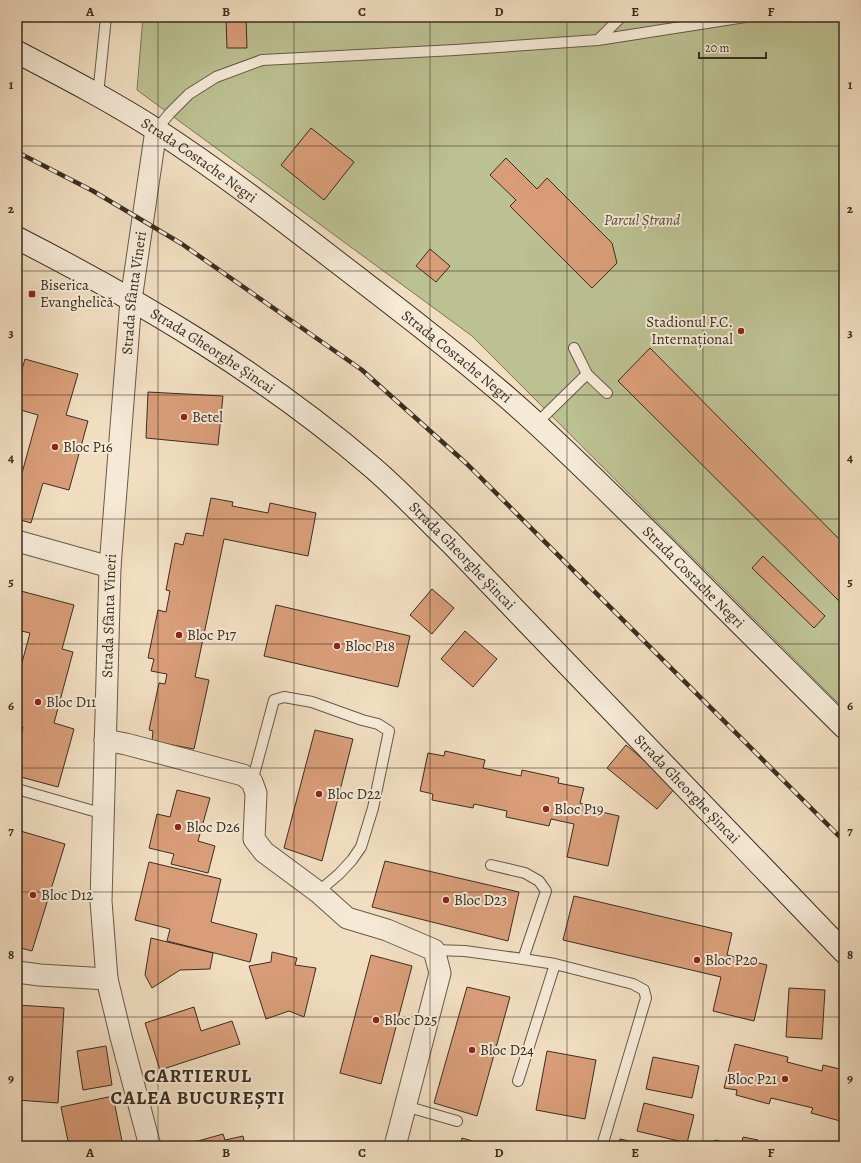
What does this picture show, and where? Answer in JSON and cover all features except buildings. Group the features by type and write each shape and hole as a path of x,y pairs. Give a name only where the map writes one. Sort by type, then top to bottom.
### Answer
{"main road":[{"name":"Strada Costache Negri","path":"17,52 98,96 156,130 240,188 398,309 510,400 617,500 844,727"},
{"name":"Strada Gheorghe Șincai","path":"17,238 131,300 220,354 317,423 372,467 450,542 844,952"}],"street":[{"name":"Strada Sfânta Vineri","path":"150,1146 107,979 101,901 110,567 131,300 156,130"},
{"path":"17,541 110,567"},
{"path":"105,740 126,744 243,775 252,782 256,793 254,839 264,852 318,892 347,918 387,930 434,950 440,973 395,1146"},
{"path":"17,972 40,975 107,979"}],"lane":[{"path":"98,96 106,17"},
{"path":"598,40 621,17"},
{"path":"156,130 189,94 216,77 262,60 454,50 598,40 745,17"},
{"path":"574,348 587,374 607,393"},
{"path":"536,424 587,374"},
{"path":"252,782 274,700 284,697 312,702 356,718 378,724 389,731 373,808 361,847 352,860 339,874 318,892"},
{"path":"17,789 104,814"},
{"path":"491,865 525,873 539,881 546,891 523,959"},
{"path":"434,950 465,951 555,964 633,984 644,990 646,998 602,1146"},
{"path":"518,1081 555,964"},
{"path":"405,1106 457,1121"}],"green space":[{"name":"Parcul Ștrand","path":"143,17 844,17 844,709 472,336 137,90"}],"railway":[{"path":"17,152 93,191 182,244 362,370 467,464 844,841"}],"place":[{"name":"Biserica Evanghelică","path":"32,294"},
{"name":"Stadionul F.C. Internațional","path":"741,331"},
{"name":"Betel","path":"184,417"},
{"name":"Bloc P16","path":"55,447"},
{"name":"Bloc P17","path":"179,635"},
{"name":"Bloc P18","path":"337,646"},
{"name":"Bloc D11","path":"38,702"},
{"name":"Bloc D22","path":"319,794"},
{"name":"Bloc P19","path":"546,809"},
{"name":"Bloc D26","path":"178,827"},
{"name":"Bloc D12","path":"33,895"},
{"name":"Bloc D23","path":"446,900"},
{"name":"Bloc P20","path":"697,960"},
{"name":"Bloc D25","path":"376,1020"},
{"name":"Bloc D24","path":"472,1050"},
{"name":"Bloc P21","path":"785,1079"}],"district":[{"name":"CARTIERUL CALEA BUCUREȘTI","path":"198,1087"}]}
